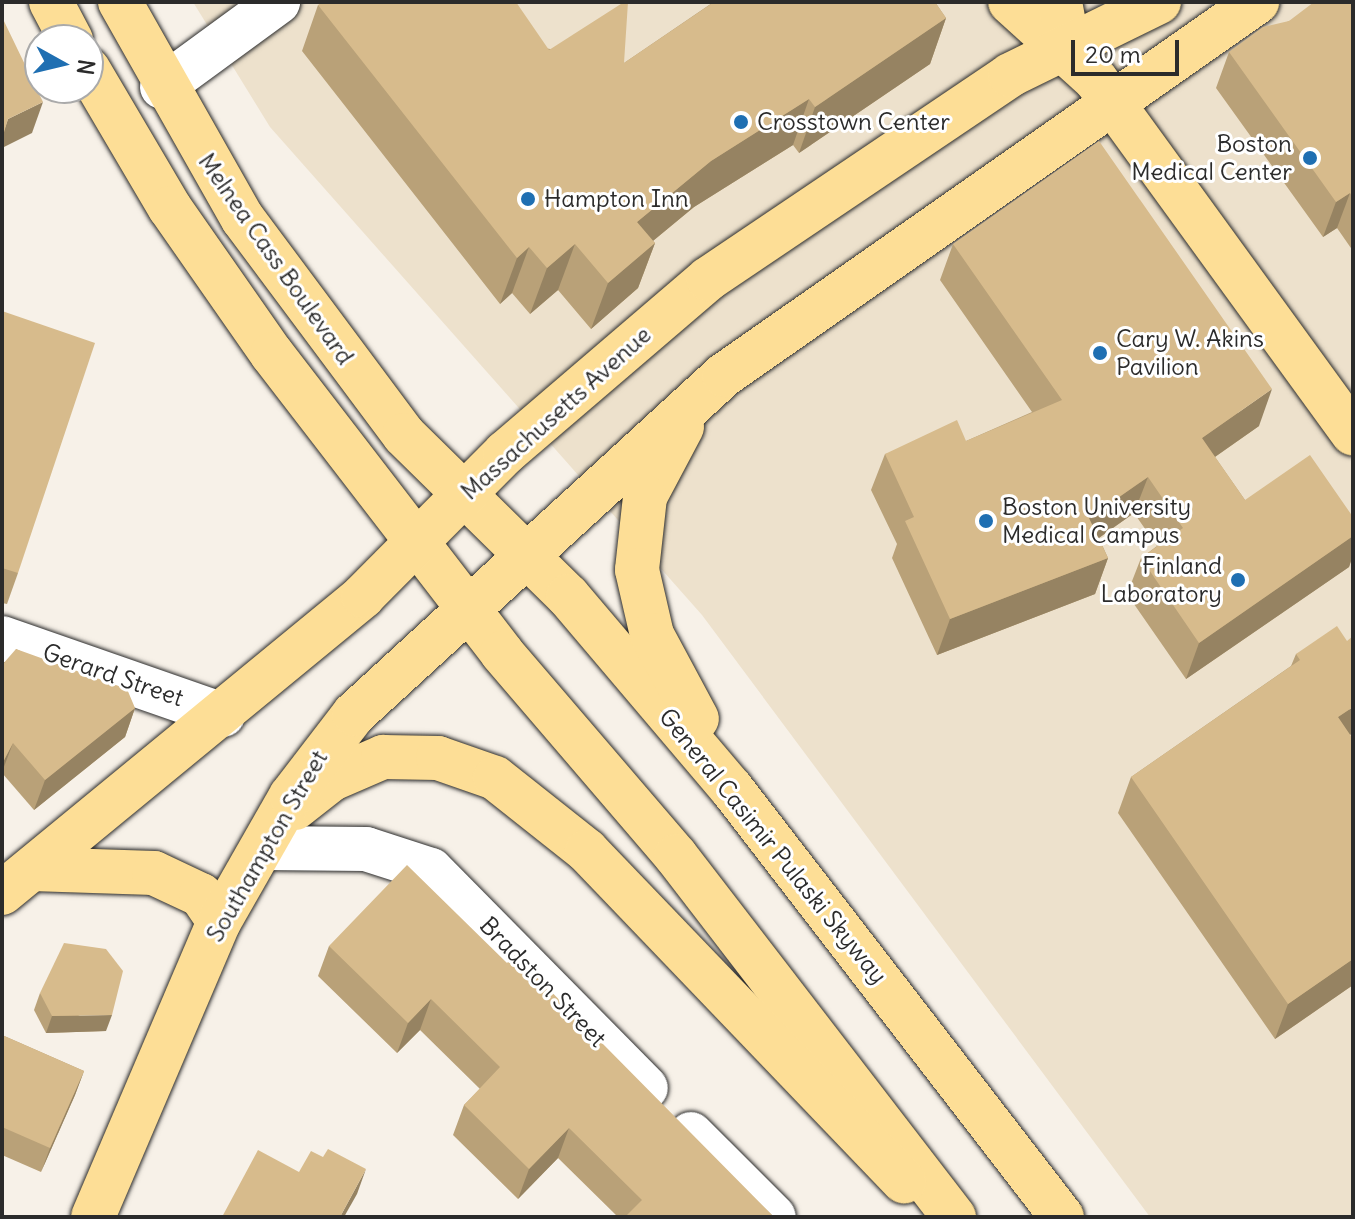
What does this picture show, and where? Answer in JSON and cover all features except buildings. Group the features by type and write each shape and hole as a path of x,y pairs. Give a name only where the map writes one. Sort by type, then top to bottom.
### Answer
{"main road":[{"path":"51,2 63,24"},
{"name":"Melnea Cass Boulevard","path":"120,2 162,87 286,282 404,435 464,494"},
{"path":"1010,2 1069,50 1114,104 1353,434"},
{"path":"1060,2 1069,50"},
{"name":"Massachusetts Avenue","path":"17,881 223,715 417,541 464,494 733,260 1010,75 1069,50 1159,2"},
{"path":"469,609 724,375 1257,2"},
{"path":"104,95 213,273 469,609 676,856 954,1217"},
{"path":"724,375 657,468 637,550 652,635 731,788"},
{"name":"General Casimir Pulaski Skyway","path":"464,494 526,555 731,788 1062,1217"},
{"name":"Southampton Street","path":"93,1217 219,922 328,742 469,609"},
{"path":"264,848 299,803 359,763 426,757 495,778 587,851 851,1133 943,1217"},
{"path":"17,881 162,875 201,895 219,922"}],"street":[{"path":"162,87 278,2"},
{"name":"Gerard Street","path":"2,638 223,715"},
{"name":"Bradston Street","path":"264,848 366,849 431,870 774,1217"}],"shaded area":[{"name":"Boston University Medical Campus","path":"193,2 1353,2 1353,1217 1150,1217 702,615 270,127"}],"place":[{"name":"Crosstown Center","path":"741,122"},
{"name":"Boston Medical Center","path":"1310,158"},
{"name":"Hampton Inn","path":"528,199"},
{"name":"Cary W. Akins Pavilion","path":"1100,353"},
{"name":"Boston University Medical Campus","path":"986,521"},
{"name":"Finland Laboratory","path":"1238,580"}]}
